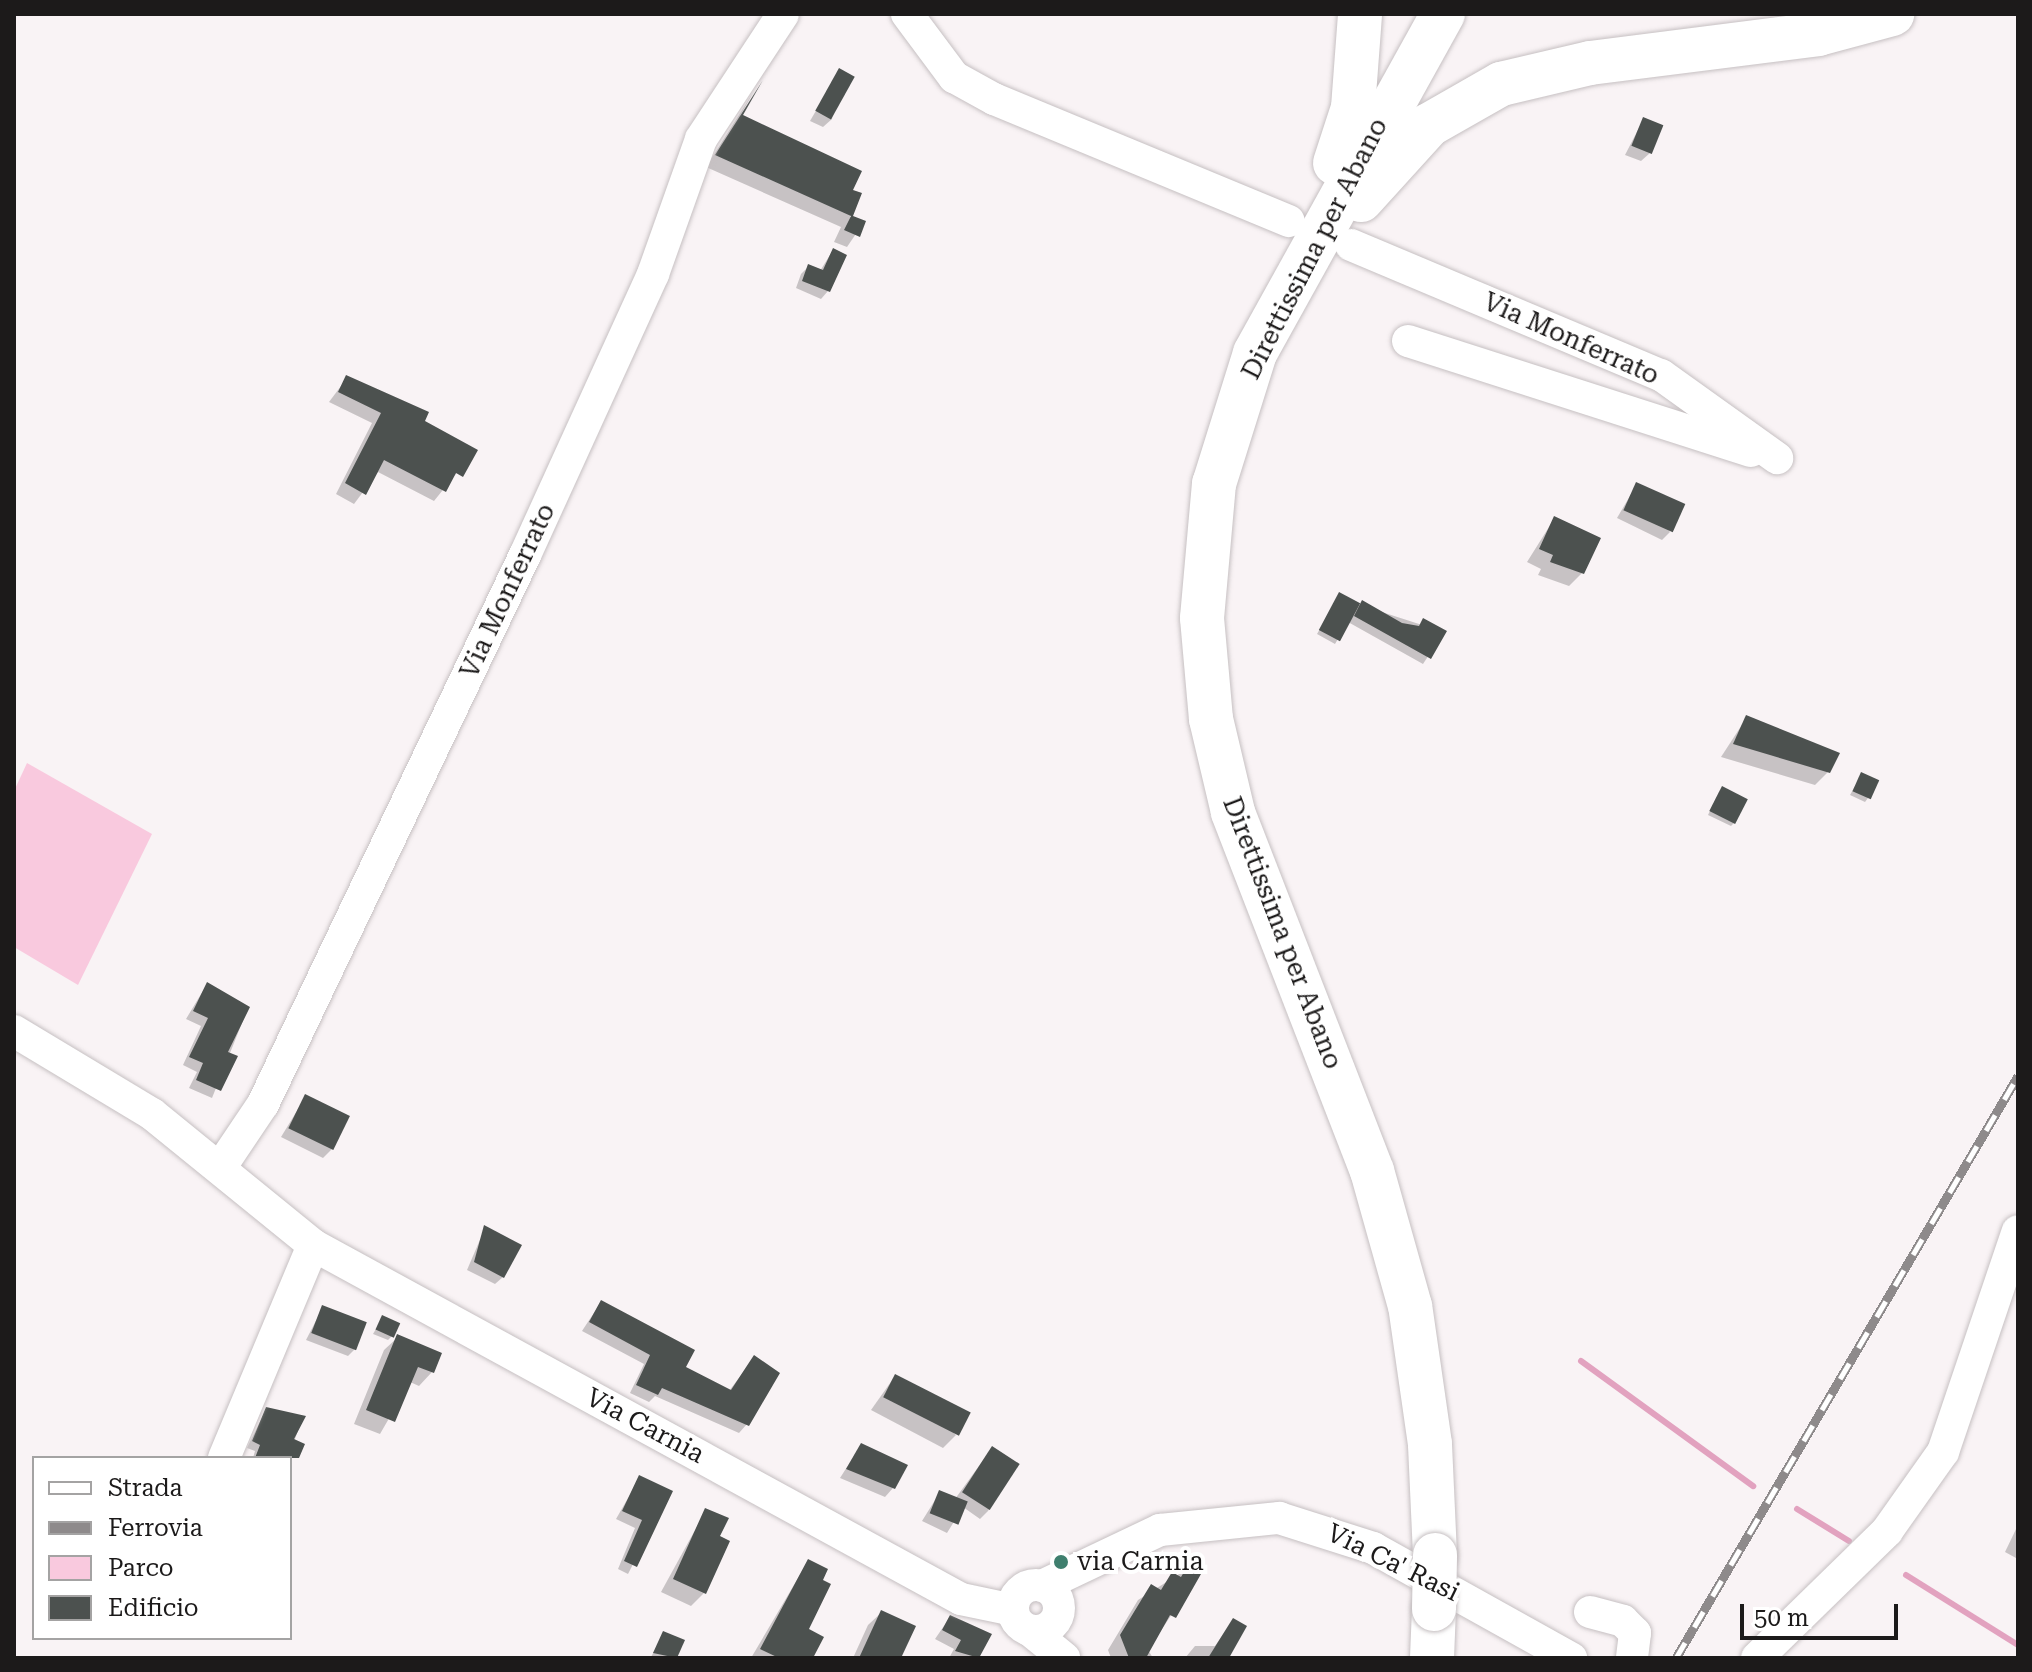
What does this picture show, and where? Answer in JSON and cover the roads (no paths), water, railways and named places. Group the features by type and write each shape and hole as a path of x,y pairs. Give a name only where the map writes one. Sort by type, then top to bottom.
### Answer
{"highway":[{"path":"1255,353 1283,271 1347,133 1360,14"},
{"name":"Direttissima per Abano","path":"1432,1658 1435,1555 1421,1365 1391,1232 1248,858 1211,719 1202,618 1209,519 1255,353 1443,14"},
{"path":"1255,353 1391,160 1464,102 1541,72 1818,34 1892,14"}],"street":[{"name":"Via Monferrato","path":"222,1165 263,1104 525,555 653,274 701,139 783,14"},
{"path":"905,17 954,77 994,99 1289,221"},
{"name":"Via Monferrato","path":"1351,245 1643,367 1777,458 1659,425 1408,341"},
{"path":"1659,425 1676,387"},
{"name":"Via Carnia","path":"14,1031 222,1165 313,1245 978,1605 1045,1614"},
{"path":"1757,1658 1887,1531 1943,1452 2018,1231"},
{"path":"225,1456 313,1245"},
{"name":"Via Ca' Rasi","path":"1045,1614 1160,1530 1247,1516 1293,1520 1373,1548 1571,1658"},
{"path":"1590,1612 1623,1621 1635,1633 1632,1658"}],"waterway":[{"path":"1581,1361 1753,1486"},
{"path":"1797,1509 1849,1541"},
{"path":"1906,1575 2018,1645"}],"railway":[{"path":"1676,1658 2018,1076"}],"place":[{"name":"via Carnia","path":"1061,1562"}]}
